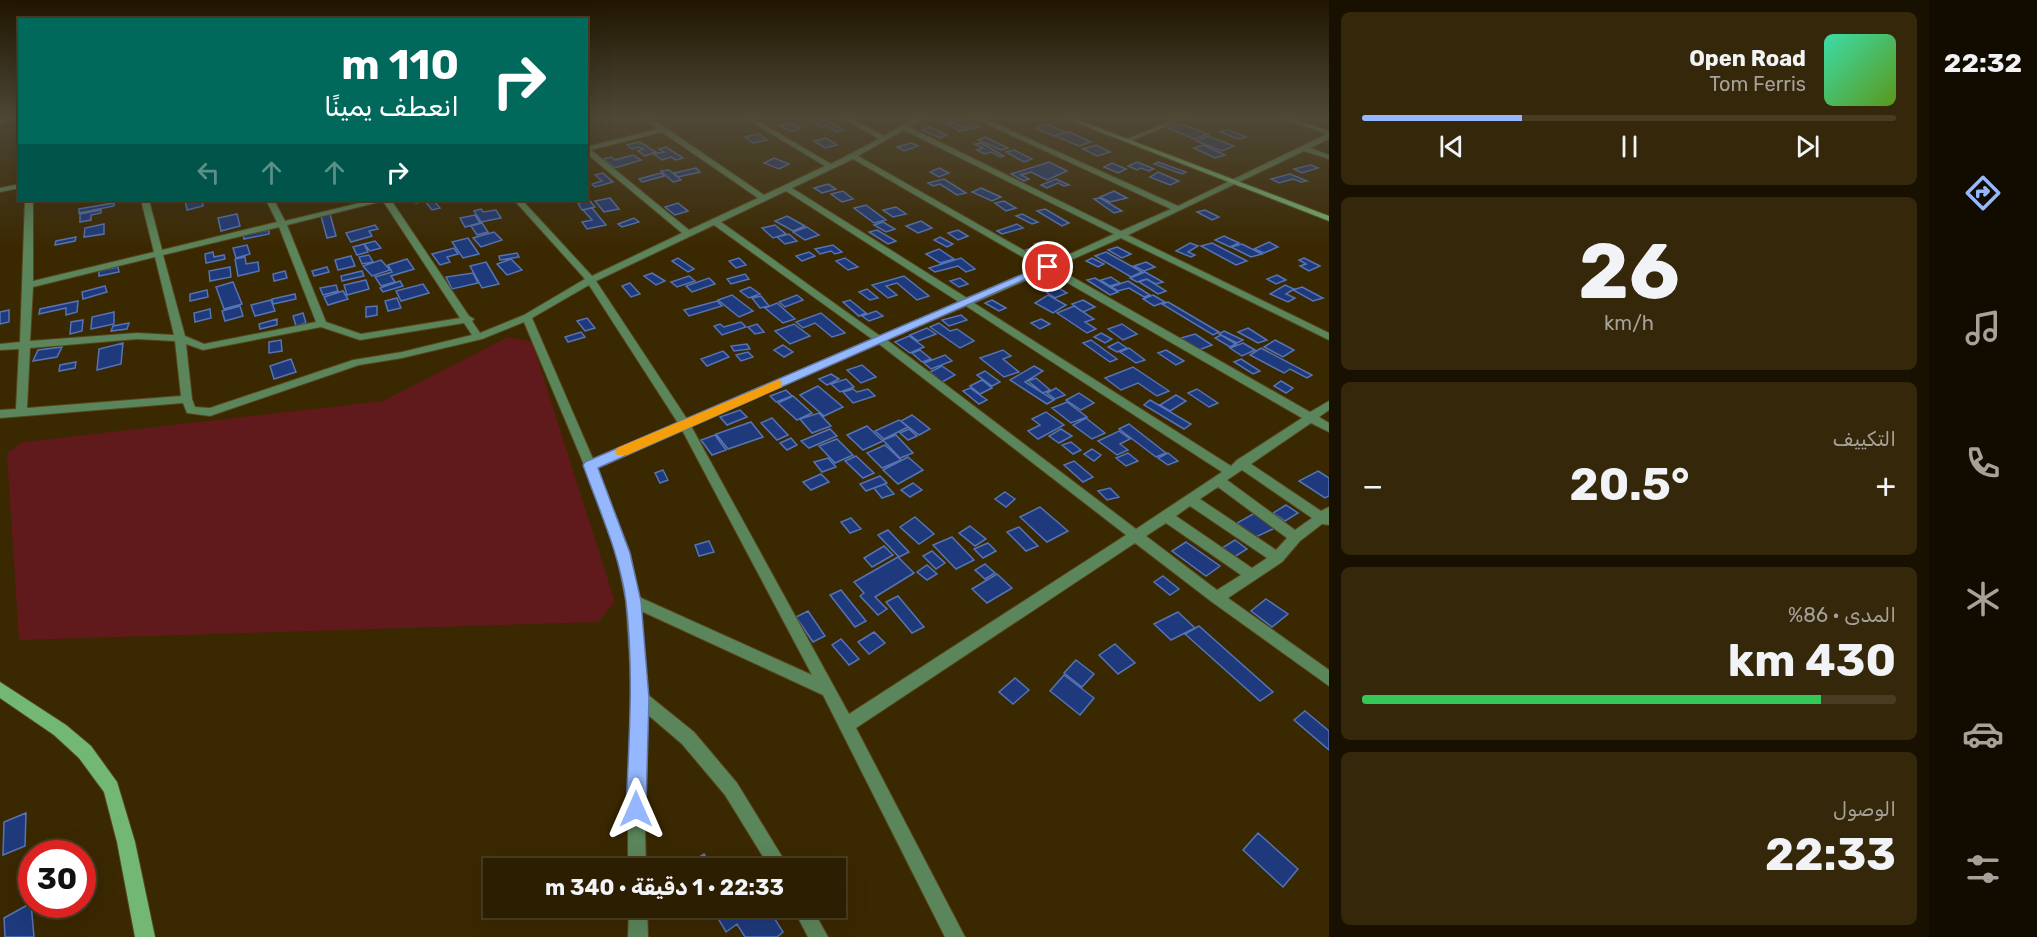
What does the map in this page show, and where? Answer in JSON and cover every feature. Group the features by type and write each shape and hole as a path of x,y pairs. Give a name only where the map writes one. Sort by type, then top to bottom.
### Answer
{"street":[{"path":"601,162 687,233"},
{"path":"710,162 763,198"},
{"path":"822,162 831,167"},
{"path":"145,201 180,338 187,399 191,410 210,412 357,362 402,355 478,337 527,317 591,280 842,162"},
{"path":"863,162 1329,428"},
{"path":"974,162 1329,337"},
{"path":"1074,162 1178,209"},
{"path":"1178,162 1329,219"},
{"path":"590,465 1048,267 1178,209 1275,162"},
{"path":"0,190 18,186"},
{"path":"786,188 1235,467 1327,517 1295,537 1277,558 1217,598"},
{"path":"21,412 28,285 29,201"},
{"path":"271,201 282,223 322,324"},
{"path":"28,285 376,201"},
{"path":"388,201 469,319 478,337"},
{"path":"519,201 591,280 685,425 828,690 955,937"},
{"path":"714,221 880,340 1217,598 1329,680"},
{"path":"527,317 590,465 622,553 633,601 640,698 636,789 637,858"},
{"path":"0,347 111,337 180,338 203,346 322,324 360,337 469,319"},
{"path":"0,414 187,399"},
{"path":"846,725 1166,516 1329,405"},
{"path":"1218,480 1295,537"},
{"path":"1190,499 1277,558"},
{"path":"1166,516 1252,575"},
{"path":"633,601 828,690"},
{"path":"0,689 60,730 85,752 111,788 126,842 145,937"},
{"path":"640,698 688,738 731,789 774,858"},
{"path":"638,918 638,937"},
{"path":"808,918 818,937"}],"shaded area":[{"path":"508,337 532,342 615,602 598,622 19,640 7,453 23,442 383,401"}],"building":[{"path":"607,162 635,162 615,168"},
{"path":"783,162 789,164 779,169 764,163"},
{"path":"1049,162 1067,171 1047,180 1031,172 1021,175 1029,179 1024,181 1011,174"},
{"path":"1137,162 1154,169 1137,170 1128,166"},
{"path":"1158,162 1186,172 1182,174 1154,164"},
{"path":"1112,163 1126,169 1118,173 1104,167"},
{"path":"1311,165 1318,168 1302,173 1294,169"},
{"path":"696,168 700,172 678,177 674,173"},
{"path":"939,168 949,173 939,177 930,172"},
{"path":"669,170 681,180 673,182 661,171"},
{"path":"1158,172 1179,181 1170,185 1150,177"},
{"path":"603,173 613,182 595,187 592,184 602,181 595,175"},
{"path":"661,173 664,176 642,182 639,179"},
{"path":"1290,174 1307,181 1301,182 1293,179 1279,183 1271,179"},
{"path":"944,179 966,193 957,195 940,184 933,186 928,183"},
{"path":"1056,179 1069,185 1064,186 1058,183 1047,188 1041,185"},
{"path":"828,184 836,189 822,193 814,188"},
{"path":"981,188 1001,197 992,201 972,192"},
{"path":"843,191 853,199 842,202 831,194"},
{"path":"1114,191 1127,198 1110,202 1100,197"},
{"path":"610,198 619,209 604,212 595,201"},
{"path":"1100,198 1122,211 1114,213 1094,199"},
{"path":"185,201 202,201 203,206 187,210"},
{"path":"425,201 434,201 440,208 432,210"},
{"path":"590,201 595,207 582,210 578,203"},
{"path":"1004,201 1016,208 1006,211 995,203"},
{"path":"114,203 114,206 79,213 79,209"},
{"path":"678,203 688,211 675,215 665,207"},
{"path":"866,205 886,220 874,223 854,208"},
{"path":"896,207 906,214 893,217 883,210"},
{"path":"592,208 606,225 587,229 582,222 592,220 583,210"},
{"path":"481,209 483,212 496,210 501,218 481,222 474,211"},
{"path":"1045,209 1069,223 1062,226 1037,211"},
{"path":"101,210 101,213 91,215 91,220 80,222 80,214"},
{"path":"1205,210 1219,217 1212,220 1197,212"},
{"path":"237,214 240,226 221,231 218,218"},
{"path":"330,214 336,236 327,238 321,216"},
{"path":"1022,214 1038,222 1032,224 1016,216"},
{"path":"475,215 480,223 465,227 460,218"},
{"path":"787,216 805,226 793,231 775,221"},
{"path":"634,218 639,222 622,227 618,224"},
{"path":"921,221 932,228 918,233 906,226"},
{"path":"883,222 895,229 886,232 874,225"},
{"path":"482,223 488,232 477,235 471,226"},
{"path":"104,224 104,234 84,237 85,228"},
{"path":"1017,224 1023,228 1002,234 997,231"},
{"path":"375,225 378,229 369,231 372,236 351,242 346,233"},
{"path":"775,225 786,234 773,238 762,228"},
{"path":"807,227 819,235 805,240 793,232"},
{"path":"269,230 269,234 244,239 243,235"},
{"path":"877,230 896,241 888,244 869,232"},
{"path":"958,230 968,236 958,240 948,233"},
{"path":"494,232 502,240 481,247 473,238"},
{"path":"789,234 797,241 785,244 777,237"},
{"path":"1224,236 1239,243 1230,247 1215,240"},
{"path":"76,237 75,241 55,245 56,241"},
{"path":"940,237 953,244 947,247 934,240"},
{"path":"468,238 479,254 463,258 452,242"},
{"path":"375,241 381,248 370,251 364,244"},
{"path":"1044,241 1054,247 1045,250 1035,244"},
{"path":"1269,242 1278,247 1264,253 1254,249"},
{"path":"1190,243 1198,246 1188,252 1195,255 1191,257 1176,251"},
{"path":"1212,243 1247,261 1236,265 1201,246"},
{"path":"364,244 368,252 357,255 353,247"},
{"path":"1242,244 1262,254 1251,257 1231,247"},
{"path":"247,245 250,254 236,258 233,248"},
{"path":"833,245 842,252 835,254 831,251 820,254 815,249"},
{"path":"1037,246 1049,254 1039,258 1026,250"},
{"path":"1117,247 1131,254 1122,258 1108,250"},
{"path":"454,248 458,254 447,257 450,262 440,265 432,254"},
{"path":"939,249 954,259 940,263 926,254"},
{"path":"213,252 214,257 224,255 225,259 206,263 205,254"},
{"path":"809,252 815,256 802,261 796,256"},
{"path":"1106,252 1142,272 1131,277 1095,256"},
{"path":"517,253 519,257 500,260 499,256"},
{"path":"369,255 373,262 362,264 359,257"},
{"path":"351,256 355,266 338,270 335,260"},
{"path":"245,257 246,264 258,262 259,271 238,276 235,259"},
{"path":"678,258 694,269 688,272 672,261"},
{"path":"739,258 746,265 736,268 729,261"},
{"path":"845,258 858,267 848,270 836,261"},
{"path":"961,258 975,269 966,272 958,266 935,272 929,268"},
{"path":"1092,258 1104,264 1098,267 1086,261"},
{"path":"1304,258 1320,266 1309,271 1300,266 1306,264 1299,260"},
{"path":"407,259 414,269 391,276 395,282 381,286 375,277 392,272 388,265"},
{"path":"511,259 522,270 507,275 497,264"},
{"path":"381,260 390,270 372,276 363,266"},
{"path":"486,262 499,284 482,288 470,266"},
{"path":"1146,262 1155,267 1144,271 1134,266"},
{"path":"118,267 119,272 99,276 99,271"},
{"path":"230,267 231,277 210,281 209,271"},
{"path":"327,267 329,272 314,276 312,271"},
{"path":"285,271 287,278 274,281 273,274"},
{"path":"362,271 364,276 342,281 341,276"},
{"path":"1145,272 1163,282 1156,284 1146,279 1137,282 1130,278"},
{"path":"473,273 478,283 452,289 446,277"},
{"path":"652,273 665,281 656,285 644,276"},
{"path":"745,274 749,279 731,284 727,279"},
{"path":"1277,275 1286,280 1276,284 1267,279"},
{"path":"689,276 695,281 677,287 671,282"},
{"path":"904,276 929,296 917,300 897,283 886,286 897,295 888,298 872,285"},
{"path":"1111,277 1120,283 1110,286 1101,280"},
{"path":"709,278 715,284 692,292 686,286"},
{"path":"960,278 968,284 959,287 950,281"},
{"path":"1095,278 1118,292 1110,295 1087,280"},
{"path":"1043,279 1067,293 1055,298 1032,283"},
{"path":"1147,279 1166,291 1158,294 1139,282"},
{"path":"366,280 369,289 347,295 344,285"},
{"path":"400,281 403,286 383,292 380,288"},
{"path":"1128,281 1150,295 1144,297 1129,288 1118,291 1111,287"},
{"path":"233,282 242,304 224,309 216,287"},
{"path":"630,283 640,294 631,297 622,286"},
{"path":"423,284 429,293 401,301 396,291"},
{"path":"336,285 338,291 323,295 320,288"},
{"path":"1285,285 1294,289 1286,294 1295,298 1288,302 1270,294"},
{"path":"105,286 107,292 83,299 82,292"},
{"path":"750,287 760,294 749,298 740,291"},
{"path":"1302,287 1323,298 1313,301 1293,290"},
{"path":"867,289 878,298 870,300 859,292"},
{"path":"207,290 208,297 190,301 190,294"},
{"path":"343,291 348,299 328,305 324,297"},
{"path":"295,294 296,299 273,304 272,299"},
{"path":"732,295 753,311 739,317 718,300"},
{"path":"797,295 803,300 785,307 779,302"},
{"path":"1048,295 1066,305 1053,313 1035,303"},
{"path":"1153,295 1165,302 1154,306 1143,299"},
{"path":"761,296 769,306 760,308 752,298"},
{"path":"397,298 401,308 388,311 385,301"},
{"path":"271,300 275,311 255,316 251,305"},
{"path":"850,300 866,313 859,316 843,302"},
{"path":"992,300 1006,308 999,311 985,303"},
{"path":"1083,300 1095,307 1083,312 1072,304"},
{"path":"78,301 77,312 66,315 66,308 39,314 40,309"},
{"path":"717,301 722,306 689,316 684,310"},
{"path":"1168,302 1219,332 1213,335 1162,304"},
{"path":"777,303 795,319 783,323 765,308"},
{"path":"240,306 243,316 225,321 222,311"},
{"path":"377,306 377,315 366,317 366,307"},
{"path":"1074,306 1094,319 1085,322 1096,329 1087,333 1057,313"},
{"path":"210,309 211,318 195,322 194,313"},
{"path":"9,310 9,322 0,324 0,312"},
{"path":"876,311 883,316 869,321 862,316"},
{"path":"114,312 114,324 91,329 92,317"},
{"path":"303,313 306,323 296,326 293,316"},
{"path":"821,313 845,333 832,337 815,323 803,328 796,322"},
{"path":"961,315 967,320 949,326 942,320"},
{"path":"587,318 595,328 585,331 577,321"},
{"path":"277,319 277,325 260,329 259,324"},
{"path":"1041,319 1050,324 1040,329 1031,323"},
{"path":"83,320 82,331 70,334 71,322"},
{"path":"741,322 746,327 722,335 714,326 720,324 724,327"},
{"path":"129,323 127,329 111,331 113,326"},
{"path":"939,323 950,331 957,329 974,341 960,348 930,327"},
{"path":"757,324 764,332 755,334 748,327"},
{"path":"794,324 810,336 790,344 775,331"},
{"path":"1122,324 1137,334 1123,340 1108,329"},
{"path":"927,328 936,334 918,341 910,335"},
{"path":"1248,328 1267,340 1258,343 1238,332"},
{"path":"1224,331 1243,340 1237,343 1219,334"},
{"path":"581,332 585,337 568,342 565,337"},
{"path":"1101,333 1112,339 1105,343 1094,337"},
{"path":"1195,334 1212,345 1199,350 1181,338"},
{"path":"1221,335 1236,344 1230,347 1215,338"},
{"path":"909,336 924,347 910,353 895,342"},
{"path":"281,340 282,351 269,353 269,342"},
{"path":"1091,340 1117,359 1110,362 1083,343"},
{"path":"1275,340 1294,350 1283,357 1264,347"},
{"path":"1118,342 1127,348 1117,352 1108,347"},
{"path":"123,343 121,364 97,370 99,349"},
{"path":"1243,343 1255,350 1242,356 1230,348"},
{"path":"747,344 750,349 734,351 731,346"},
{"path":"783,345 793,352 784,357 774,350"},
{"path":"62,347 57,357 33,361 38,350"},
{"path":"1129,348 1145,360 1136,363 1120,352"},
{"path":"1261,348 1312,375 1307,378 1290,369 1284,373 1250,355"},
{"path":"920,350 931,359 922,362 912,353"},
{"path":"1003,350 1011,356 1003,359 1019,372 1004,377 980,358"},
{"path":"1166,350 1184,361 1176,365 1158,353"},
{"path":"723,351 729,357 707,366 701,359"},
{"path":"748,352 753,357 741,361 736,355"},
{"path":"945,355 952,361 931,369 924,363"},
{"path":"291,359 296,372 274,379 270,366"},
{"path":"1241,359 1260,371 1253,374 1234,362"},
{"path":"76,362 75,368 59,371 60,365"},
{"path":"862,365 876,377 861,383 847,370"},
{"path":"942,366 955,375 942,382 930,372"},
{"path":"1034,366 1043,371 1025,382 1054,400 1047,404 1010,380"},
{"path":"1133,367 1169,391 1157,396 1138,383 1121,390 1105,378"},
{"path":"985,371 1000,382 992,386 977,375"},
{"path":"831,374 839,379 827,385 819,379"},
{"path":"1036,378 1050,390 1043,393 1028,381"},
{"path":"846,379 854,387 840,392 831,384"},
{"path":"982,380 992,388 980,394 970,386"},
{"path":"1281,381 1293,388 1286,393 1274,386"},
{"path":"818,386 843,407 824,416 800,395"},
{"path":"970,388 987,400 979,404 963,391"},
{"path":"1056,388 1065,395 1055,399 1047,393"},
{"path":"853,389 857,392 868,389 875,396 853,403 843,392"},
{"path":"1197,389 1218,403 1209,407 1188,393"},
{"path":"786,390 792,396 776,402 770,396"},
{"path":"1079,393 1094,403 1081,410 1066,400"},
{"path":"1176,395 1186,401 1170,411 1160,405"},
{"path":"793,396 812,413 797,420 778,403"},
{"path":"1150,400 1191,424 1184,429 1144,405"},
{"path":"1067,402 1087,417 1071,423 1052,408"},
{"path":"740,410 747,417 727,425 720,417"},
{"path":"1046,412 1064,425 1038,439 1028,431 1040,425 1032,419"},
{"path":"819,413 831,426 812,433 800,419"},
{"path":"912,415 930,429 919,435 901,421"},
{"path":"772,418 788,435 777,440 761,423"},
{"path":"1086,418 1105,433 1092,439 1073,425"},
{"path":"899,420 908,427 884,439 875,431"},
{"path":"751,422 763,437 728,449 716,434"},
{"path":"1129,424 1166,453 1156,457 1119,429"},
{"path":"867,426 883,441 863,450 847,435"},
{"path":"830,429 837,436 809,448 801,441"},
{"path":"909,429 917,436 908,440 900,433"},
{"path":"1061,429 1072,436 1059,443 1049,436"},
{"path":"1119,431 1130,439 1120,444 1128,450 1117,455 1098,441"},
{"path":"715,435 726,450 712,455 701,440"},
{"path":"896,435 913,453 900,458 883,440"},
{"path":"791,438 797,445 787,450 780,443"},
{"path":"837,439 853,455 835,463 819,446"},
{"path":"1071,442 1081,450 1073,454 1062,445"},
{"path":"885,445 901,460 882,468 867,453"},
{"path":"1092,449 1101,455 1094,461 1084,454"},
{"path":"1128,453 1138,461 1126,466 1116,458"},
{"path":"1168,453 1178,461 1168,465 1158,458"},
{"path":"856,456 874,473 863,478 845,461"},
{"path":"908,457 923,470 898,484 883,470"},
{"path":"828,458 836,467 822,472 814,462"},
{"path":"1074,461 1093,477 1083,482 1064,465"},
{"path":"663,470 668,480 660,483 655,473"},
{"path":"1318,471 1329,478 1329,496 1325,498 1299,481"},
{"path":"821,474 829,482 811,490 803,482"},
{"path":"880,476 887,483 866,491 860,484"},
{"path":"913,483 922,490 910,497 901,490"},
{"path":"885,484 894,494 882,498 874,488"},
{"path":"1110,488 1119,497 1107,500 1098,491"},
{"path":"1005,492 1015,499 1006,507 995,499"},
{"path":"1286,505 1298,513 1285,521 1273,513"},
{"path":"1040,507 1068,531 1047,542 1020,517"},
{"path":"1255,513 1275,528 1256,537 1237,523"},
{"path":"915,517 934,534 919,544 900,527"},
{"path":"851,518 861,529 850,533 841,522"},
{"path":"970,526 986,539 975,546 959,533"},
{"path":"1019,527 1038,546 1026,551 1007,532"},
{"path":"888,530 909,552 899,557 878,535"},
{"path":"952,537 974,560 956,569 933,545"},
{"path":"1235,540 1247,549 1234,557 1222,548"},
{"path":"709,541 714,552 699,556 695,545"},
{"path":"1186,542 1220,566 1206,576 1172,551"},
{"path":"988,543 996,551 983,558 974,549"},
{"path":"884,546 893,555 872,567 864,558"},
{"path":"932,551 945,563 936,569 923,556"},
{"path":"898,557 914,573 875,597 887,609 878,615 860,596 864,593 854,582"},
{"path":"985,564 995,573 985,579 975,570"},
{"path":"927,565 937,574 927,580 917,572"},
{"path":"997,574 1012,588 987,603 972,589"},
{"path":"1163,576 1179,589 1170,595 1154,582"},
{"path":"841,590 866,621 855,627 830,595"},
{"path":"898,596 924,627 912,633 886,602"},
{"path":"1266,599 1288,614 1272,627 1251,611"},
{"path":"808,611 825,636 813,642 796,617"},
{"path":"1178,612 1195,628 1171,640 1154,624"},
{"path":"1199,626 1273,692 1260,701 1185,634"},
{"path":"874,632 885,643 869,654 858,642"},
{"path":"841,639 859,659 849,665 832,645"},
{"path":"1115,644 1135,663 1118,674 1099,655"},
{"path":"1076,660 1094,674 1082,687 1064,673"},
{"path":"1064,675 1094,698 1080,715 1050,691"},
{"path":"1015,678 1029,690 1013,704 999,692"},
{"path":"1305,711 1329,731 1329,750 1294,720"},
{"path":"26,813 25,840 18,840 18,849 3,855 4,822"},
{"path":"1258,833 1298,869 1283,887 1243,850"},
{"path":"18,910 18,918 32,918 34,937 5,937 4,918"},
{"path":"718,918 774,918 783,932 777,937 745,937 737,924 726,932"}],"slow traffic":[{"path":"622,452 778,384"}],"route":[{"path":"636,809 640,698 633,601 622,553 604,498 590,465 1048,267"}]}
